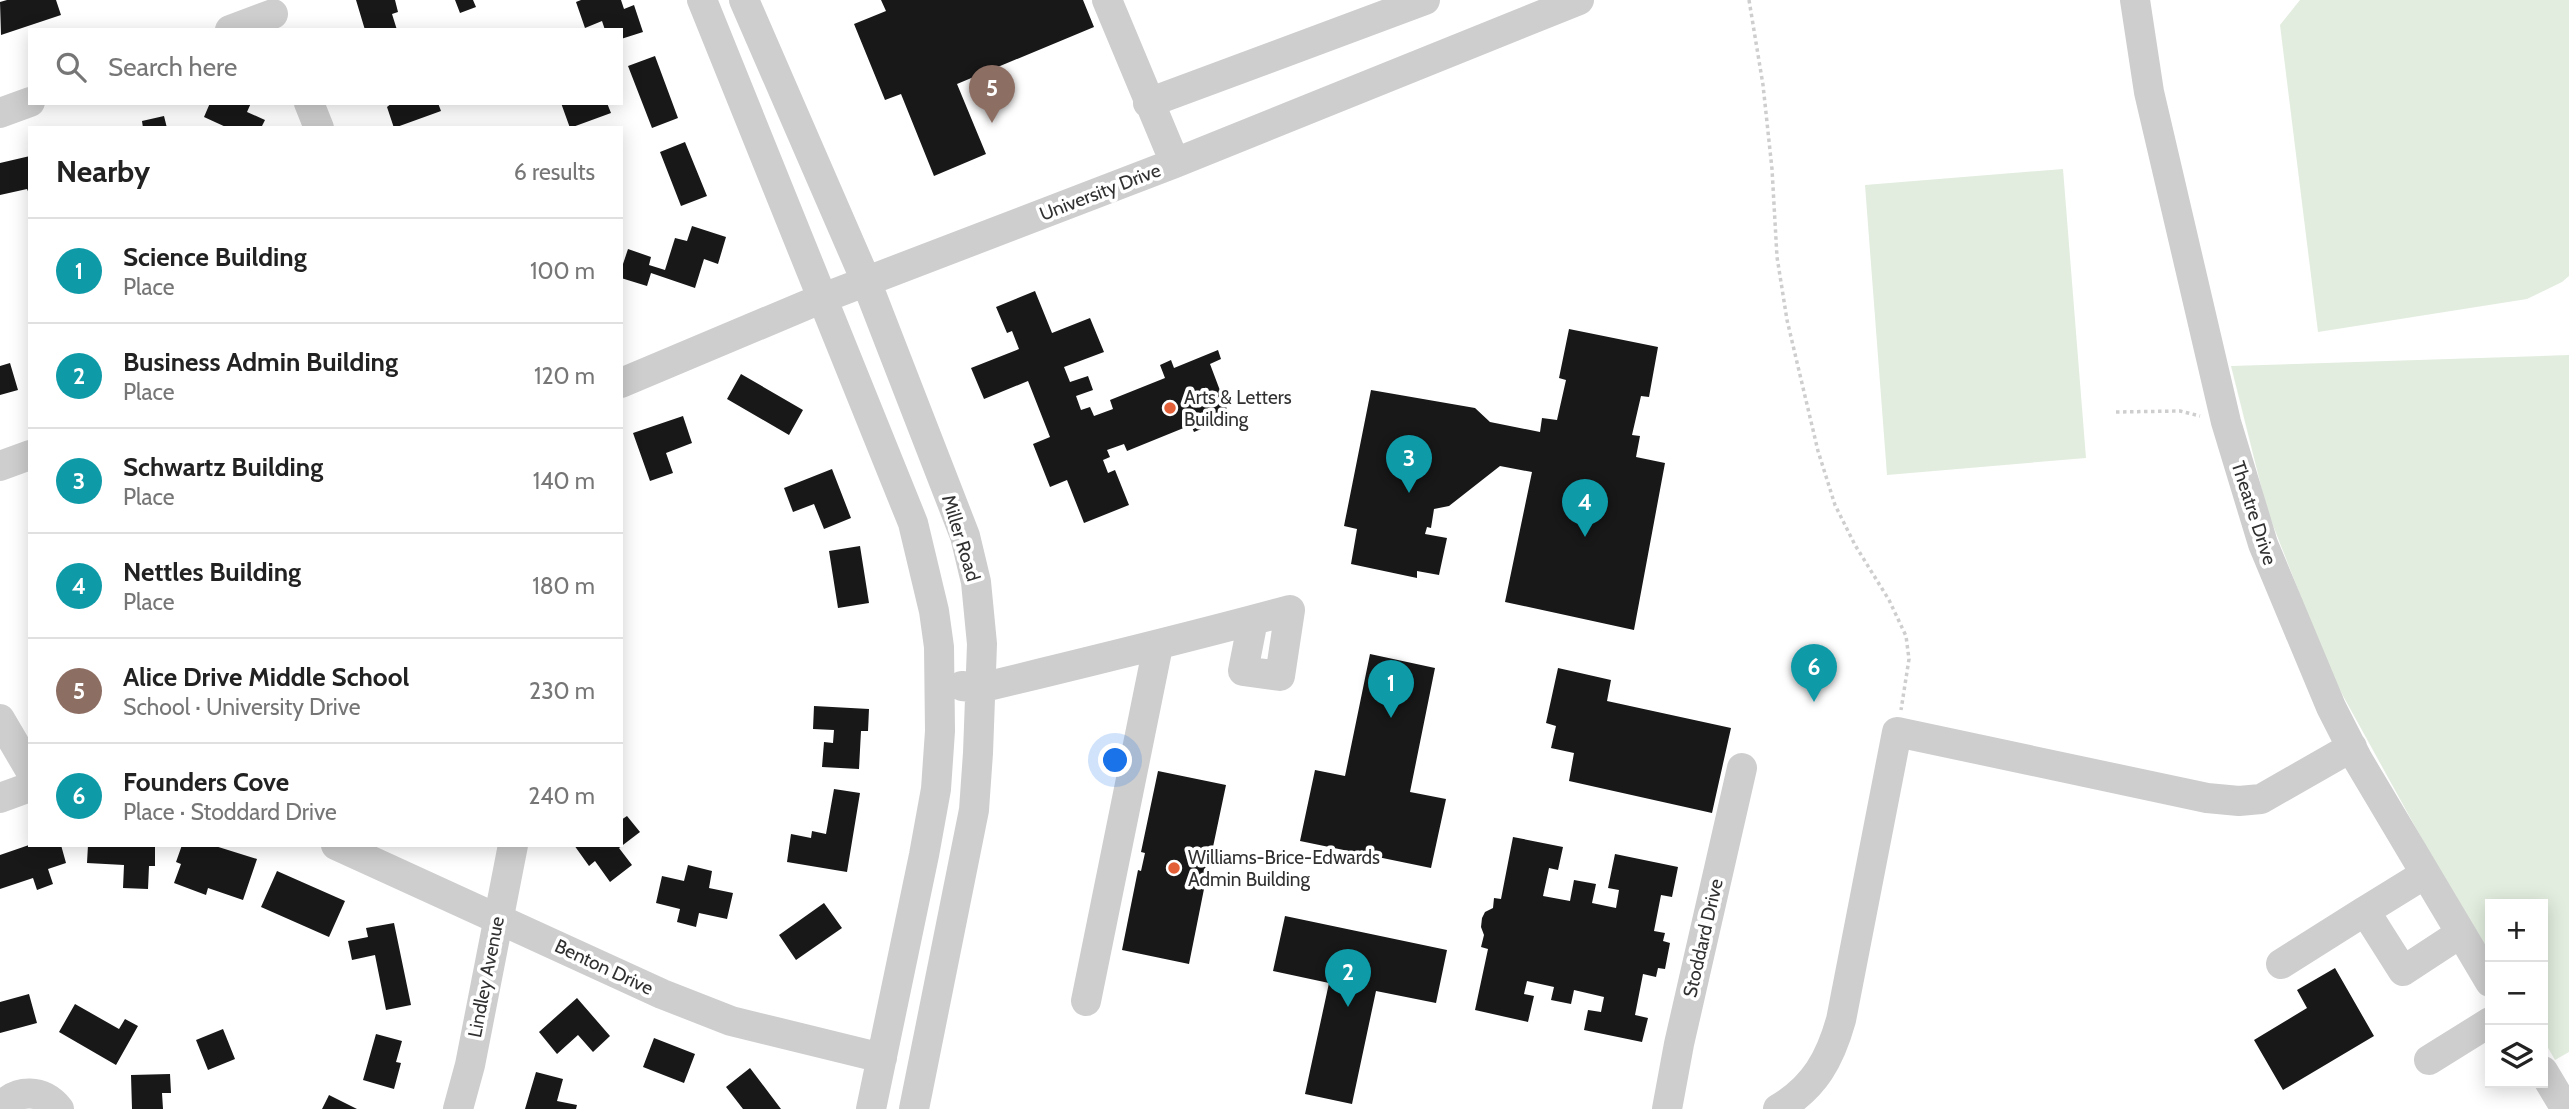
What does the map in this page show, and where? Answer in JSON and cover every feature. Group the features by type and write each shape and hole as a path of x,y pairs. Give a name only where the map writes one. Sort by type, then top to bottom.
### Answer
{"street":[{"path":"702,0 913,523 934,611 941,684 936,789 871,1109"},
{"name":"Miller Road","path":"744,0 866,281 965,536 976,582 982,643 974,810 914,1109"},
{"path":"1107,0 1175,163"},
{"path":"1148,103 1425,0"},
{"name":"University Drive","path":"623,382 823,298 1175,163 1579,0"},
{"name":"Theatre Drive","path":"2135,0 2149,92 2229,430 2267,556 2331,707 2425,874 2485,974"},
{"path":"236,28 273,15"},
{"path":"0,113 28,103"},
{"path":"310,105 317,126"},
{"path":"0,466 28,456"},
{"path":"941,684 980,688 1158,646 1252,620"},
{"path":"1086,1001 1158,646"},
{"path":"0,719 28,766"},
{"path":"1778,1109 1816,1077 1833,1048 1841,1020 1897,732 2199,797 2239,801 2261,799 2352,747"},
{"name":"Stoddard Drive","path":"1667,1109 1679,1044 1742,768"},
{"path":"0,799 28,788"},
{"name":"Benton Drive","path":"340,847 663,994 731,1021 882,1058"},
{"name":"Lindley Avenue","path":"458,1109 470,1065 513,847"},
{"path":"2281,964 2425,874"},
{"path":"2365,911 2403,971 2461,933"},
{"path":"2428,1059 2485,1025"},
{"path":"2548,1079 2564,1106"},
{"path":"0,1108 12,1097 29,1093 47,1098 59,1109"}],"path":[{"path":"1749,0 1772,169 1777,257 1787,320 1818,451 1835,505 1855,545 1889,600 1906,636 1908,676 1897,732"},
{"path":"2116,412 2195,413 2219,429 2229,430"}],"green space":[{"path":"2300,0 2569,0 2569,276 2527,299 2318,332 2280,25"},
{"path":"2063,169 2086,458 1887,475 1865,185"},
{"path":"2569,355 2569,1052 2555,1060 2548,1048 2548,899 2485,899 2485,945 2428,850 2331,674 2267,510 2231,366"}],"building":[{"path":"56,0 61,15 1,35 0,2"},
{"path":"356,0 395,0 398,12 392,14 396,28 364,28"},
{"path":"455,0 473,0 476,7 460,13"},
{"path":"621,0 624,9 634,5 643,32 623,38 623,28 604,28 602,21 585,28 576,2"},
{"path":"881,0 1083,0 1094,27 957,84 986,154 934,176 901,94 885,100 854,24 886,11"},
{"path":"655,56 678,118 652,128 628,66"},
{"path":"209,105 250,105 247,112 265,120 262,126 224,126 204,117"},
{"path":"439,105 441,111 393,126 387,107"},
{"path":"562,105 608,105 611,113 569,126"},
{"path":"164,116 166,126 143,126 142,121"},
{"path":"685,142 707,196 681,206 660,152"},
{"path":"28,156 28,191 27,189 0,195 0,163"},
{"path":"692,226 726,237 718,264 704,259 695,288 651,273 647,286 623,279 623,264 628,249 651,257 649,265 665,270 675,238 687,241"},
{"name":"Arts & Letters Building","path":"1035,291 1052,333 1090,318 1104,352 1064,367 1070,382 1088,376 1093,390 1076,396 1081,410 1090,407 1094,416 1113,409 1110,400 1165,378 1160,365 1171,360 1174,368 1218,350 1221,359 1210,364 1230,417 1194,432 1191,425 1127,451 1124,444 1107,450 1110,457 1103,460 1108,473 1115,470 1129,505 1084,523 1067,480 1050,487 1033,444 1050,437 1028,381 984,399 971,368 1019,349 1012,331 1007,333 996,307"},
{"path":"1569,329 1658,347 1649,397 1641,396 1632,435 1640,436 1636,457 1665,463 1634,630 1505,602 1532,472 1500,466 1449,506 1434,509 1431,528 1427,527 1425,534 1447,538 1439,575 1417,571 1417,578 1351,564 1357,529 1344,526 1371,390 1475,408 1490,422 1540,432 1542,418 1557,420 1566,380 1559,378"},
{"path":"10,363 18,390 0,395 0,366"},
{"path":"741,374 803,410 789,435 727,399"},
{"path":"683,416 692,443 666,453 673,473 650,481 633,433"},
{"path":"832,469 851,518 824,529 814,504 793,512 784,488"},
{"path":"860,546 869,603 838,608 829,551"},
{"path":"1370,654 1435,668 1410,792 1446,799 1431,868 1300,841 1315,770 1345,776"},
{"path":"1558,668 1611,680 1607,701 1731,728 1712,813 1569,781 1574,753 1551,748 1556,726 1546,723"},
{"path":"814,706 869,709 868,731 861,731 859,769 822,767 824,742 833,743 834,730 813,729"},
{"name":"Williams-Brice-Edwards Admin Building","path":"1158,771 1226,785 1209,866 1206,866 1202,883 1205,884 1189,964 1122,950 1138,870 1141,871 1145,853 1141,852"},
{"path":"834,789 860,793 847,872 787,862 791,834 811,838 812,831 826,834"},
{"path":"627,816 640,832 623,845 623,819"},
{"path":"1513,837 1563,847 1558,870 1549,868 1543,896 1570,901 1574,880 1596,884 1592,903 1616,908 1619,890 1608,888 1615,854 1678,867 1672,897 1661,895 1654,931 1665,933 1663,941 1670,943 1665,969 1658,968 1656,977 1643,974 1635,1015 1648,1018 1642,1042 1584,1030 1588,1010 1601,1012 1604,997 1574,990 1571,1004 1551,1000 1554,987 1527,981 1524,994 1534,996 1528,1022 1475,1010 1488,949 1481,947 1484,935 1482,918 1485,912 1493,908 1494,898 1501,899"},
{"path":"28,845 62,847 66,863 48,869 53,884 37,890 33,878 0,889 0,855"},
{"path":"88,847 155,847 155,866 149,866 148,889 123,888 124,865 87,863"},
{"path":"181,847 218,847 257,859 243,900 208,888 206,895 174,883 181,864 176,862"},
{"path":"575,847 620,847 632,865 610,882 595,861 589,866"},
{"path":"688,865 712,871 709,888 733,893 727,919 699,913 696,927 677,922 680,909 656,903 662,876 684,881"},
{"path":"277,871 345,901 329,937 261,907"},
{"path":"824,903 842,928 796,960 779,935"},
{"path":"1285,916 1447,950 1436,1003 1376,991 1352,1104 1305,1094 1329,983 1273,971"},
{"path":"394,923 411,1005 386,1010 375,955 352,960 348,941 368,937 366,928"},
{"path":"2335,968 2374,1036 2283,1090 2254,1040 2307,1008 2297,990"},
{"path":"29,994 37,1023 0,1033 0,1002"},
{"path":"577,998 610,1036 593,1052 578,1035 557,1054 539,1032"},
{"path":"75,1004 119,1029 125,1019 138,1026 116,1065 59,1032"},
{"path":"223,1029 235,1059 208,1070 196,1040"},
{"path":"376,1034 402,1041 396,1062 401,1063 394,1089 363,1080"},
{"path":"654,1038 695,1054 684,1083 643,1067"},
{"path":"750,1068 781,1109 743,1109 726,1087"},
{"path":"536,1072 563,1079 557,1101 577,1105 576,1109 525,1109"},
{"path":"170,1074 171,1093 162,1093 163,1109 132,1109 131,1075"},
{"path":"329,1095 357,1109 322,1109"}],"place":[{"name":"Alice Drive Middle School","path":"992,123"},
{"name":"Arts & Letters Building","path":"1170,408"},
{"name":"Schwartz Building","path":"1409,493"},
{"name":"Nettles Building","path":"1585,537"},
{"name":"Founders Cove","path":"1814,702"},
{"name":"Science Building","path":"1391,718"},
{"name":"Williams-Brice-Edwards Admin Building","path":"1174,868"},
{"name":"Business Admin Building","path":"1348,1007"}]}
